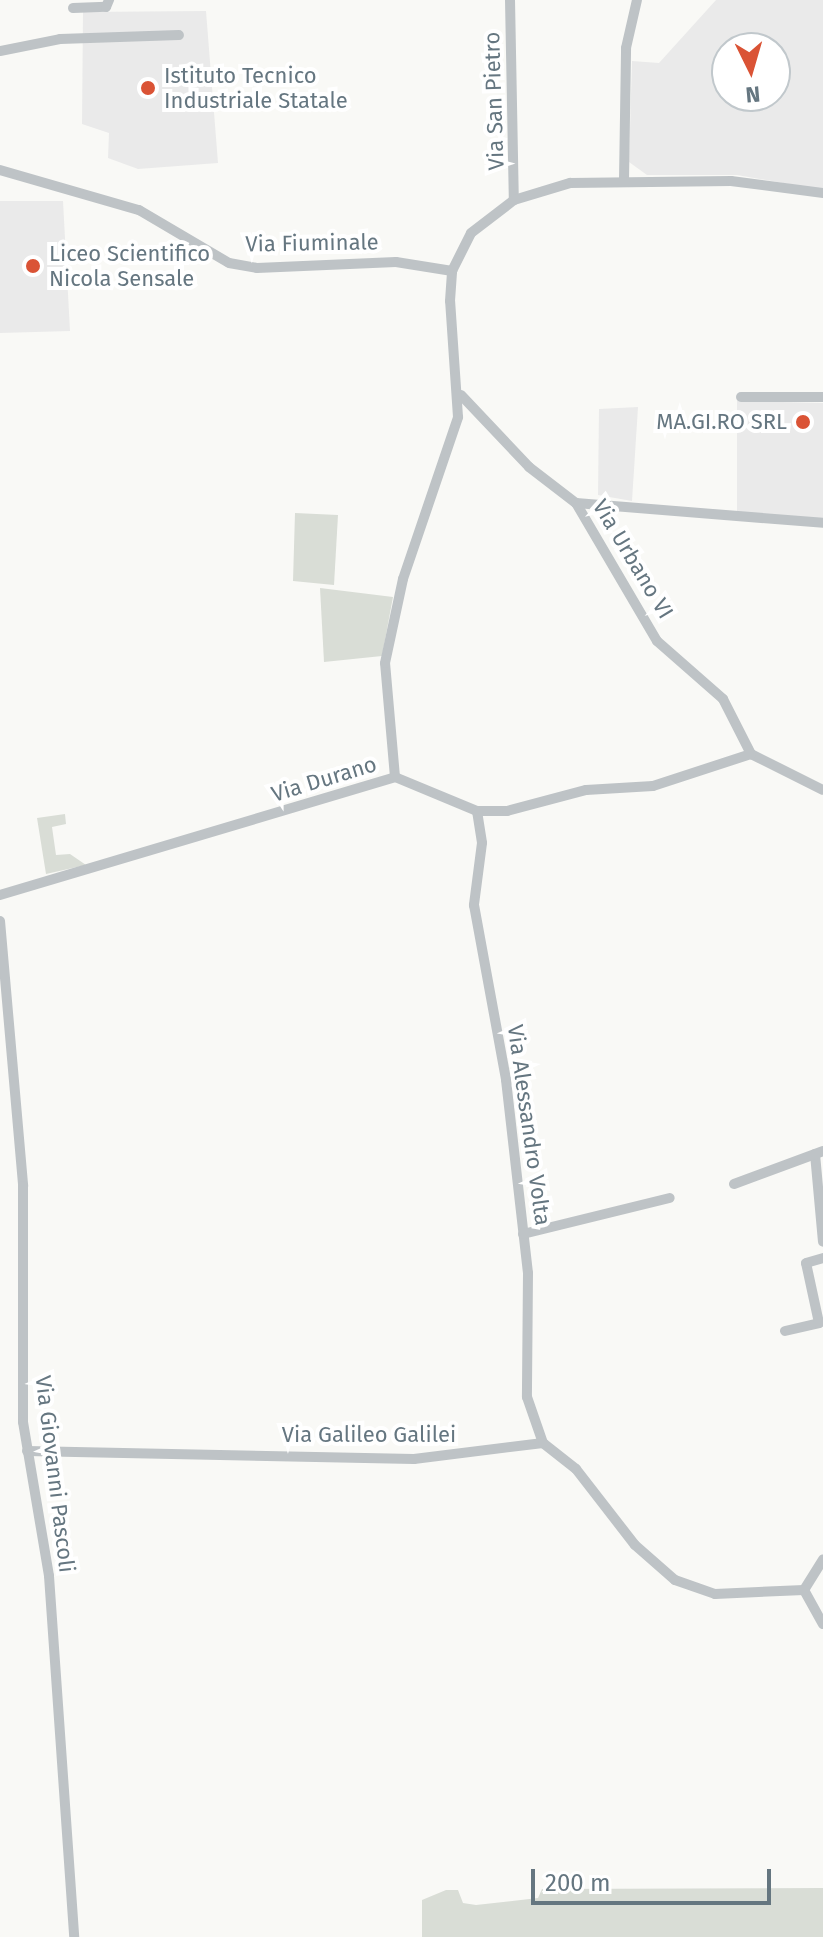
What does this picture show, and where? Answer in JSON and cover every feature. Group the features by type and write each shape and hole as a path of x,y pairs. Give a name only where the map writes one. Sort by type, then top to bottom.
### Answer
{"street":[{"path":"73,8 106,7 109,0"},
{"name":"Via San Pietro","path":"510,0 514,200"},
{"path":"624,180 626,48 637,0"},
{"path":"0,51 60,39 179,35"},
{"name":"Via Fiuminale","path":"0,170 139,210 229,263 396,262 452,271"},
{"path":"395,777 385,663 461,395 452,271 471,233 514,200 549,186 624,180 731,181 823,193"},
{"name":"Via Urbano VI","path":"461,395 529,467 576,503 657,641 723,699 751,754"},
{"path":"741,397 823,397"},
{"path":"576,503 823,523"},
{"path":"477,811 653,786 751,754 823,790"},
{"name":"Via Durano","path":"0,895 395,777 477,811"},
{"name":"Via Alessandro Volta","path":"477,811 482,843 474,905 523,1234 527,1397 543,1443"},
{"name":"Via Giovanni Pascoli","path":"0,921 23,1186 27,1451 49,1576 74,1937"},
{"path":"734,1184 819,1153 823,1242"},
{"path":"523,1234 670,1198"},
{"path":"785,1331 819,1323 806,1263 823,1258"},
{"path":"543,1443 576,1469 635,1545 675,1580 715,1594 804,1590"},
{"name":"Via Galileo Galilei","path":"27,1451 414,1459 543,1443"},
{"path":"804,1590 823,1560"},
{"path":"804,1590 823,1624"}],"shaded area":[{"path":"716,0 823,0 823,190 737,175 647,175 629,162 632,61 659,63"},
{"name":"Istituto Tecnico Industriale Statale","path":"206,11 218,163 138,169 108,158 109,133 82,124 83,12"},
{"name":"Liceo Scientifico Nicola Sensale","path":"0,201 63,201 70,331 0,333"},
{"path":"737,401 823,403 823,520 737,518"},
{"path":"638,407 632,501 598,495 599,409"},
{"path":"295,513 338,515 334,585 293,581"},
{"path":"320,588 393,597 382,656 324,662"},
{"path":"65,814 66,824 52,827 56,855 70,854 86,865 46,874 37,818"},
{"path":"823,1888 823,1937 422,1937 422,1900 446,1890 458,1890 463,1903 476,1905 538,1898 542,1889"}],"place":[{"name":"Istituto Tecnico Industriale Statale","path":"148,88"},
{"name":"Liceo Scientifico Nicola Sensale","path":"33,266"},
{"name":"MA.GI.RO SRL","path":"803,422"}]}
